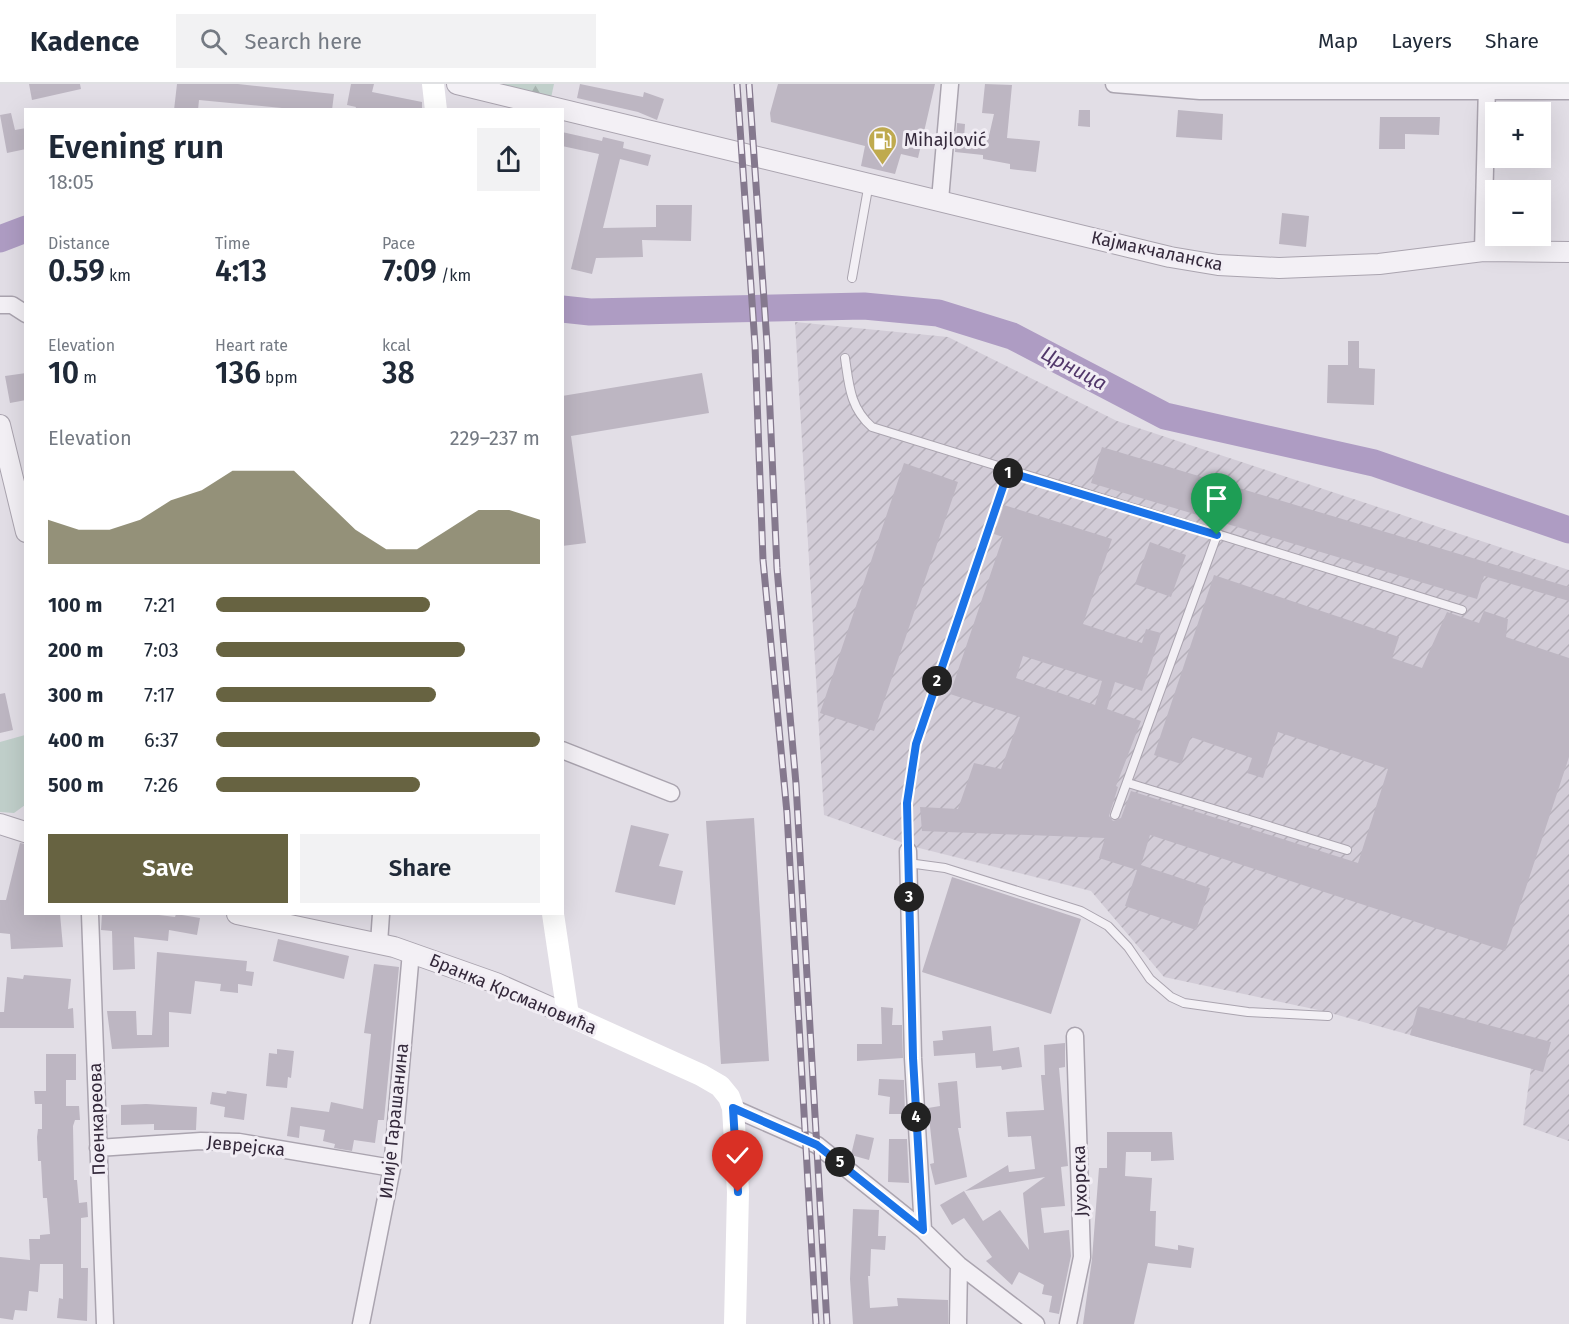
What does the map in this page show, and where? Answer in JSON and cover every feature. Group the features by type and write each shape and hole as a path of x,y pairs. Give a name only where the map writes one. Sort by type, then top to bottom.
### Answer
{"main road":[{"path":"433,84 436,108"},
{"path":"553,915 567,1015"},
{"name":"Бранка Крсмановића","path":"567,1015 712,1081 725,1091 733,1108"},
{"path":"733,1108 738,1192 735,1324"}],"street":[{"name":"Кајмакчаланска","path":"457,84 557,108"},
{"path":"940,200 950,84"},
{"path":"1114,84 1200,91 1487,88 1569,91"},
{"path":"1482,251 1487,88"},
{"name":"Кајмакчаланска","path":"564,110 1170,257 1218,265 1279,268 1370,264 1482,251 1569,252"},
{"path":"0,305 12,305 24,313"},
{"path":"0,425 24,524"},
{"path":"564,751 671,793"},
{"path":"0,824 24,831"},
{"path":"908,857 913,1058 923,1230"},
{"name":"Поенкареова","path":"90,915 105,1324"},
{"name":"Бранка Крсмановића","path":"242,915 379,943 411,952 486,979 567,1015"},
{"path":"379,943 381,915"},
{"name":"Илије Гарашанина","path":"361,1324 393,1168 411,952"},
{"name":"Јухорска","path":"1068,1324 1082,1257 1075,1036"},
{"path":"733,1108 817,1145 923,1230 959,1265 1036,1324"},
{"name":"Јеврејска","path":"98,1148 201,1141 239,1142 393,1168"},
{"path":"958,1324 959,1265"}],"lane":[{"path":"852,278 869,183"},
{"path":"845,358 851,401 872,428 1008,472 1462,610"},
{"path":"1008,472 916,744 907,803 908,857 1081,911 1108,926 1128,947 1150,979 1171,997 1184,1003 1248,1012 1328,1016"},
{"path":"1115,815 1217,535"},
{"path":"1128,783 1347,850"}],"shaded area":[{"path":"795,322 948,337 1117,421 1569,570 1569,1141 1523,1125 1531,1068 1323,1011 1164,977 1091,891 915,847 824,815"}],"green space":[{"path":"487,84 554,84 551,98"},
{"path":"24,735 24,806 14,813 0,812 0,742"}],"building":[{"path":"29,84 80,84 81,89 32,100"},
{"path":"177,84 238,84 334,94 332,108 281,108 199,100 198,108 174,108"},
{"path":"351,84 374,84 372,92 422,102 422,108 356,108 347,105"},
{"path":"580,84 643,97 644,92 664,99 657,120 638,112 577,98"},
{"path":"778,84 935,84 918,158 901,154 895,174 861,166 865,146 771,122 770,113"},
{"path":"985,84 1012,85 1007,138 1040,141 1036,172 1010,169 1010,164 983,159 983,155 955,152 957,123 965,124 964,138 988,140 994,114 982,113"},
{"path":"1079,110 1090,110 1090,127 1078,126"},
{"path":"1178,110 1223,114 1222,140 1176,137"},
{"path":"11,113 15,130 24,128 24,149 7,153 0,115"},
{"path":"1380,117 1440,117 1439,135 1405,134 1405,149 1379,149"},
{"path":"564,132 602,141 603,137 624,142 623,148 651,155 648,166 620,159 603,228 656,227 656,205 692,205 691,241 642,240 643,257 596,258 592,274 571,269 599,154 564,146"},
{"path":"1282,213 1309,216 1306,247 1279,244"},
{"path":"1348,341 1359,341 1359,368 1375,369 1374,405 1327,403 1328,365 1348,365"},
{"path":"24,373 24,400 10,403 5,376"},
{"path":"702,373 709,413 571,436 586,543 564,546 564,396"},
{"path":"1102,447 1569,587 1569,601 1484,576 1477,599 1091,483"},
{"path":"904,463 958,482 874,731 820,713"},
{"path":"1004,505 1112,539 1083,624 1142,643 1146,629 1161,633 1142,691 1115,682 1107,709 1141,721 1116,786 1118,787 1109,816 1113,821 1121,818 1131,791 1358,863 1388,769 1278,732 1263,778 1247,773 1252,758 1191,737 1181,764 1154,755 1214,575 1399,637 1392,658 1422,668 1447,612 1479,623 1484,611 1508,619 1506,637 1569,658 1569,757 1505,951 1150,835 1141,865 1210,888 1196,930 1125,906 1137,870 1099,858 1105,838 922,831 920,807 958,809 974,763 1001,769 1020,717 950,694 1003,537 994,534","holes":["1023,656 1102,681 1095,705 1016,678"]},
{"path":"1150,542 1186,555 1171,597 1135,584"},
{"path":"5,693 13,730 0,733 0,694"},
{"path":"754,818 769,1061 721,1064 706,821"},
{"path":"631,825 669,834 659,866 683,871 675,905 615,892"},
{"path":"20,843 24,844 24,915 60,915 63,947 11,949 10,934 0,933 0,900 6,900"},
{"path":"952,877 1081,919 1051,1014 922,972"},
{"path":"102,915 175,917 182,915 200,918 197,935 169,930 168,941 134,937 135,969 113,970 112,931 101,930"},
{"path":"278,939 349,956 344,979 273,961"},
{"path":"157,952 247,961 246,971 254,972 252,986 238,984 238,993 220,991 221,984 195,981 191,1014 169,1012 169,1047 112,1049 107,1011 136,1011 137,1035 152,1035"},
{"path":"374,964 399,967 384,1120 378,1120 375,1143 354,1140 352,1151 334,1148 335,1144 323,1141 325,1130 300,1126 299,1138 287,1136 291,1107 329,1112 331,1102 363,1109 371,1034 364,1033"},
{"path":"24,975 71,979 68,1009 73,1008 74,1028 0,1028 0,1012 4,1012 7,977 23,979"},
{"path":"1418,1006 1551,1042 1543,1072 1410,1035"},
{"path":"881,1007 893,1008 892,1025 902,1025 903,1058 857,1061 857,1044 882,1044"},
{"path":"991,1026 993,1051 1019,1047 1022,1067 1002,1070 1001,1066 976,1068 975,1053 934,1056 933,1041 943,1040 942,1031"},
{"path":"1065,1043 1065,1067 1059,1068 1068,1166 1061,1167 1065,1206 1041,1208 1044,1233 1069,1230 1071,1256 1059,1314 1049,1312 1052,1296 1042,1294 1044,1285 1019,1272 1012,1285 986,1261 992,1257 964,1218 952,1225 940,1205 964,1191 983,1221 1000,1210 1029,1250 1023,1193 1045,1177 965,1191 1008,1165 1009,1172 1035,1169 1031,1136 1008,1137 1006,1112 1044,1110 1041,1075 1045,1075 1044,1045"},
{"path":"277,1049 294,1051 291,1078 288,1077 287,1088 266,1086 269,1053 277,1054"},
{"path":"46,1054 76,1054 76,1080 66,1080 66,1106 79,1106 80,1120 75,1120 73,1126 74,1180 77,1180 79,1203 87,1202 88,1217 81,1218 81,1268 88,1268 87,1321 57,1318 59,1298 63,1299 63,1264 40,1264 38,1292 29,1291 27,1311 15,1310 13,1320 0,1318 0,1257 30,1260 29,1239 40,1239 40,1235 50,1234 47,1198 43,1198 41,1161 38,1161 37,1137 38,1129 42,1129 42,1104 35,1104 34,1091 46,1091"},
{"path":"879,1079 904,1080 905,1114 889,1114 890,1097 878,1095"},
{"path":"957,1081 961,1128 958,1128 967,1177 935,1185 930,1164 934,1163 928,1108 940,1106 938,1083"},
{"path":"227,1091 247,1094 244,1120 224,1117 225,1107 210,1104 212,1092 226,1094"},
{"path":"121,1105 197,1107 196,1130 154,1130 154,1124 121,1125"},
{"path":"1107,1132 1172,1132 1174,1160 1151,1161 1151,1152 1126,1152 1125,1176 1152,1178 1150,1211 1156,1211 1155,1246 1178,1250 1178,1245 1194,1248 1191,1268 1148,1263 1134,1324 1083,1324 1092,1259 1099,1168 1107,1168"},
{"path":"856,1134 874,1138 869,1160 851,1155"},
{"path":"889,1139 907,1139 909,1183 888,1182"},
{"path":"853,1209 879,1210 878,1236 886,1236 885,1250 871,1249 870,1276 868,1276 870,1308 898,1306 897,1298 948,1300 948,1324 853,1324 850,1279"}],"waterway":[{"name":"Црница","path":"0,239 24,230"},
{"name":"Црница","path":"564,309 590,312 864,306 938,313 1012,336 1165,416 1374,463 1569,530"}],"railway":[{"path":"737,84 755,345 763,560 787,813 816,1324"},
{"path":"749,84 767,343 777,568 796,784 827,1324"}],"place":[{"name":"Mihajlović","path":"883,166"}],"route":[{"path":"738,1192 737,1144 733,1108 817,1145 923,1230 913,1058 907,803 916,744 1008,472 1217,535"}]}
